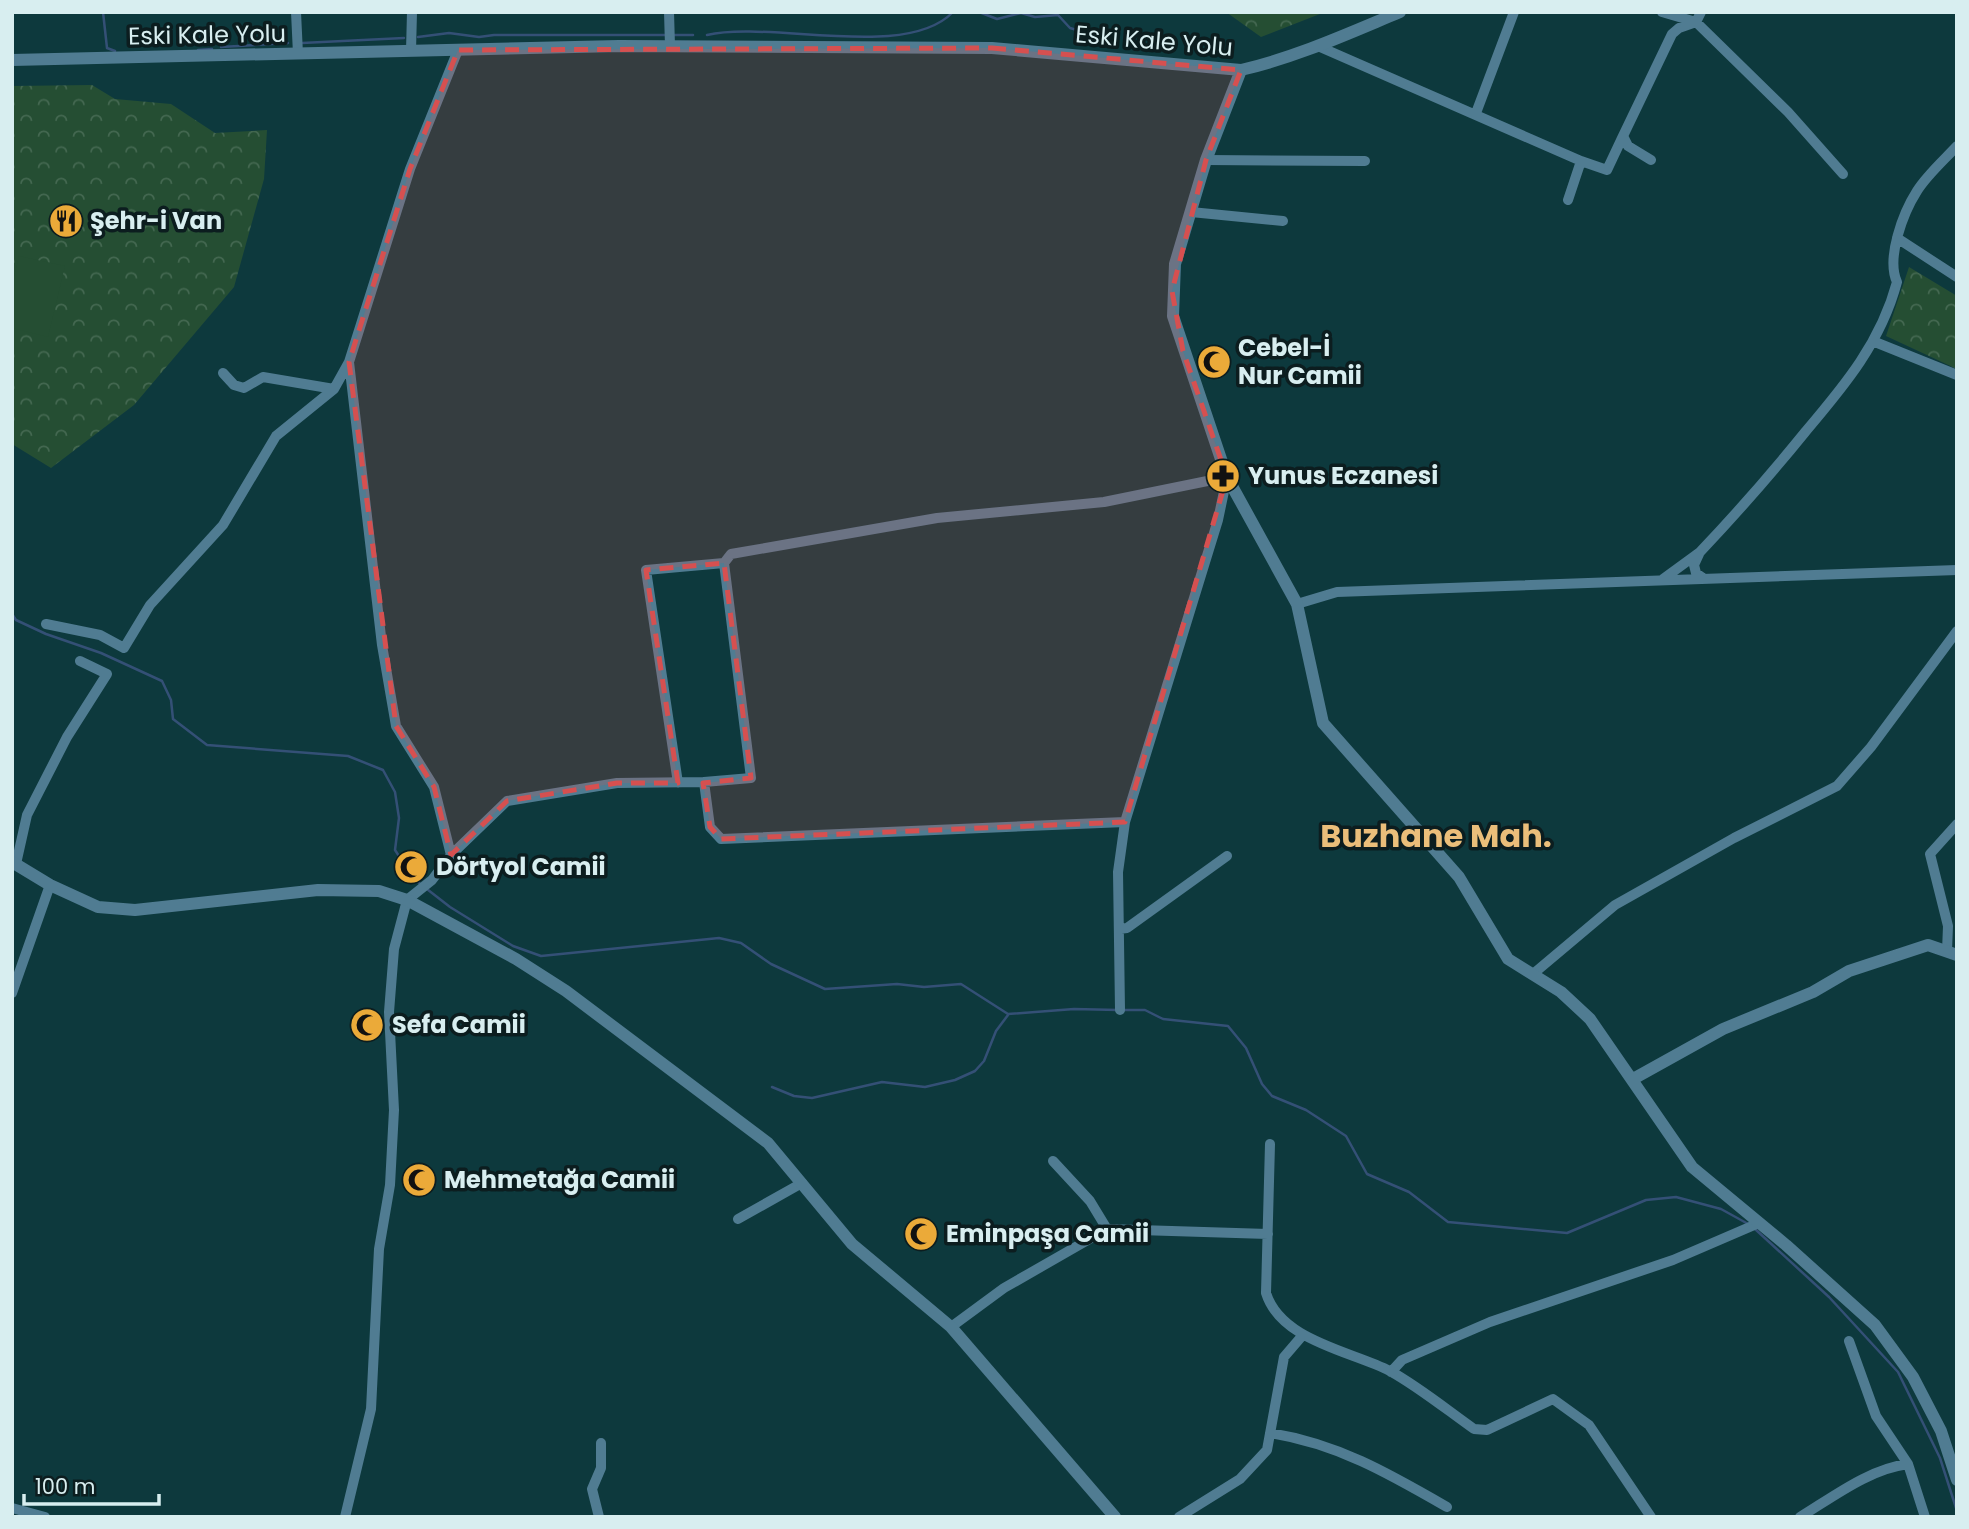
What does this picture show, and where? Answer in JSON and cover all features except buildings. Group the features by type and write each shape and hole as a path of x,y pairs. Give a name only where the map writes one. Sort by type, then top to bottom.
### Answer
{"street":[{"path":"296,12 298,54"},
{"path":"411,51 412,12"},
{"path":"670,12 670,44"},
{"name":"Eski Kale Yolu","path":"12,60 670,44 992,48 1241,70 1320,47 1400,12"},
{"path":"1476,113 1514,12"},
{"path":"1662,12 1696,22 1788,112 1843,174"},
{"path":"1320,47 1606,170 1672,34 1679,27 1696,22 1702,12"},
{"path":"46,624 100,635 124,648 150,605 223,525 276,436 334,390 349,362 410,169 458,50"},
{"path":"1241,70 1206,160 1175,264 1173,316 1227,477 1297,604 1324,723 1459,877 1508,958 1561,992 1590,1019 1692,1167 1759,1223 1882,1336 1913,1377 1941,1431 1957,1480"},
{"path":"1623,136 1628,146 1651,160"},
{"path":"1663,579 1700,552 1811,427 1853,375 1875,342 1890,310 1898,282 1892,271 1897,238 1917,191 1957,146"},
{"path":"1206,160 1365,161"},
{"path":"1568,200 1581,161"},
{"path":"1191,212 1283,221"},
{"path":"1897,238 1957,277"},
{"path":"1875,342 1957,375"},
{"path":"349,362 382,645 396,726 433,787 452,855"},
{"path":"223,373 234,385 244,388 263,377 334,390"},
{"path":"678,783 646,570 724,563 731,555 911,522 1013,509 1104,502 1227,477"},
{"path":"1120,1010 1118,872 1125,822 1218,520 1227,477"},
{"path":"1700,552 1694,565 1696,573 1703,578"},
{"path":"345,1517 372,1409 379,1249 390,1185 394,1110 389,1012 394,949 410,897 432,880 452,855 507,801 617,783 678,783 751,778 724,563"},
{"path":"1297,604 1338,593 1957,570"},
{"path":"1533,974 1615,905 1734,838 1837,786 1871,747 1957,631"},
{"path":"80,661 107,674 67,737 27,815 14,863 50,885 98,907 135,910 318,890 379,891 410,897 516,959 566,991 768,1143 852,1244 951,1327 1115,1517"},
{"path":"704,782 710,827 721,839 1125,822"},
{"path":"1633,1079 1723,1029 1813,992 1849,971 1928,945 1952,953 1930,854 1956,826"},
{"path":"1119,929 1126,928 1227,856"},
{"path":"12,993 50,885"},
{"path":"1270,1144 1266,1293 1270,1304 1302,1336 1391,1372 1474,1429 1486,1430 1553,1399 1589,1425 1651,1517"},
{"path":"1053,1161 1090,1201 1107,1229"},
{"path":"738,1219 802,1183"},
{"path":"1391,1372 1402,1360 1490,1322 1673,1260 1759,1223"},
{"path":"951,1327 1004,1288 1107,1229 1268,1234"},
{"path":"1180,1517 1240,1479 1267,1450 1284,1357 1302,1336"},
{"path":"1849,1341 1876,1416 1908,1464 1925,1517"},
{"path":"1270,1433 1331,1446 1378,1468 1447,1507"},
{"path":"600,1517 592,1489 601,1468 601,1443"},
{"path":"1800,1517 1868,1477 1892,1466 1908,1464"},
{"path":"1641,1517 1645,1505"},
{"path":"12,1508 45,1517"}],"highlighted area":[{"path":"992,48 1241,70 1206,160 1172,291 1183,351 1227,477 1125,822 721,839 710,827 703,783 751,778 724,563 646,570 678,783 617,783 507,801 451,855 434,787 396,726 349,362 410,169 458,50"}],"green space":[{"path":"1226,12 1325,12 1261,37"},
{"path":"92,85 115,99 171,104 215,133 267,130 264,179 234,287 134,405 51,468 12,444 12,86"},
{"path":"19,256 65,266 48,337 12,328 12,285"},
{"path":"1909,267 1957,296 1957,369 1886,336"}],"waterway":[{"path":"103,12 107,48 115,51"},
{"path":"707,35 734,32 871,37 904,34 932,26 953,12"},
{"path":"979,12 997,19 1021,13 1035,17 1058,15 1070,28 1104,38"},
{"path":"418,37 449,33 479,37 693,35"},
{"path":"302,43 404,38"},
{"path":"221,47 288,43"},
{"path":"198,50 212,49"},
{"path":"12,614 16,620 46,634 101,653 162,681 171,700 173,719 207,745 348,756 383,770 395,792 399,818 395,850 414,879 450,907 513,946 541,956 719,938 741,943 771,964 825,989 897,984 924,987 961,984 1008,1014 1074,1009 1118,1010"},
{"path":"1124,1010 1145,1010 1163,1019 1228,1026 1246,1048 1262,1084 1272,1096 1306,1110 1346,1136 1367,1174 1409,1192 1448,1222 1567,1233 1646,1200 1676,1197 1721,1209 1750,1225"},
{"path":"772,1087 794,1096 812,1098 882,1082 925,1087 955,1080 975,1071 984,1061 996,1031 1008,1015"},
{"path":"1755,1229 1829,1297 1898,1372 1940,1458 1957,1511"}],"place":[{"name":"Şehr-i Van","path":"66,221"},
{"name":"Cebel-İ Nur Camii","path":"1214,362"},
{"name":"Yunus Eczanesi","path":"1223,476"},
{"name":"Dörtyol Camii","path":"411,867"},
{"name":"Sefa Camii","path":"367,1025"},
{"name":"Mehmetağa Camii","path":"419,1180"},
{"name":"Eminpaşa Camii","path":"921,1234"}],"district":[{"name":"Buzhane Mah.","path":"1436,836"}]}
